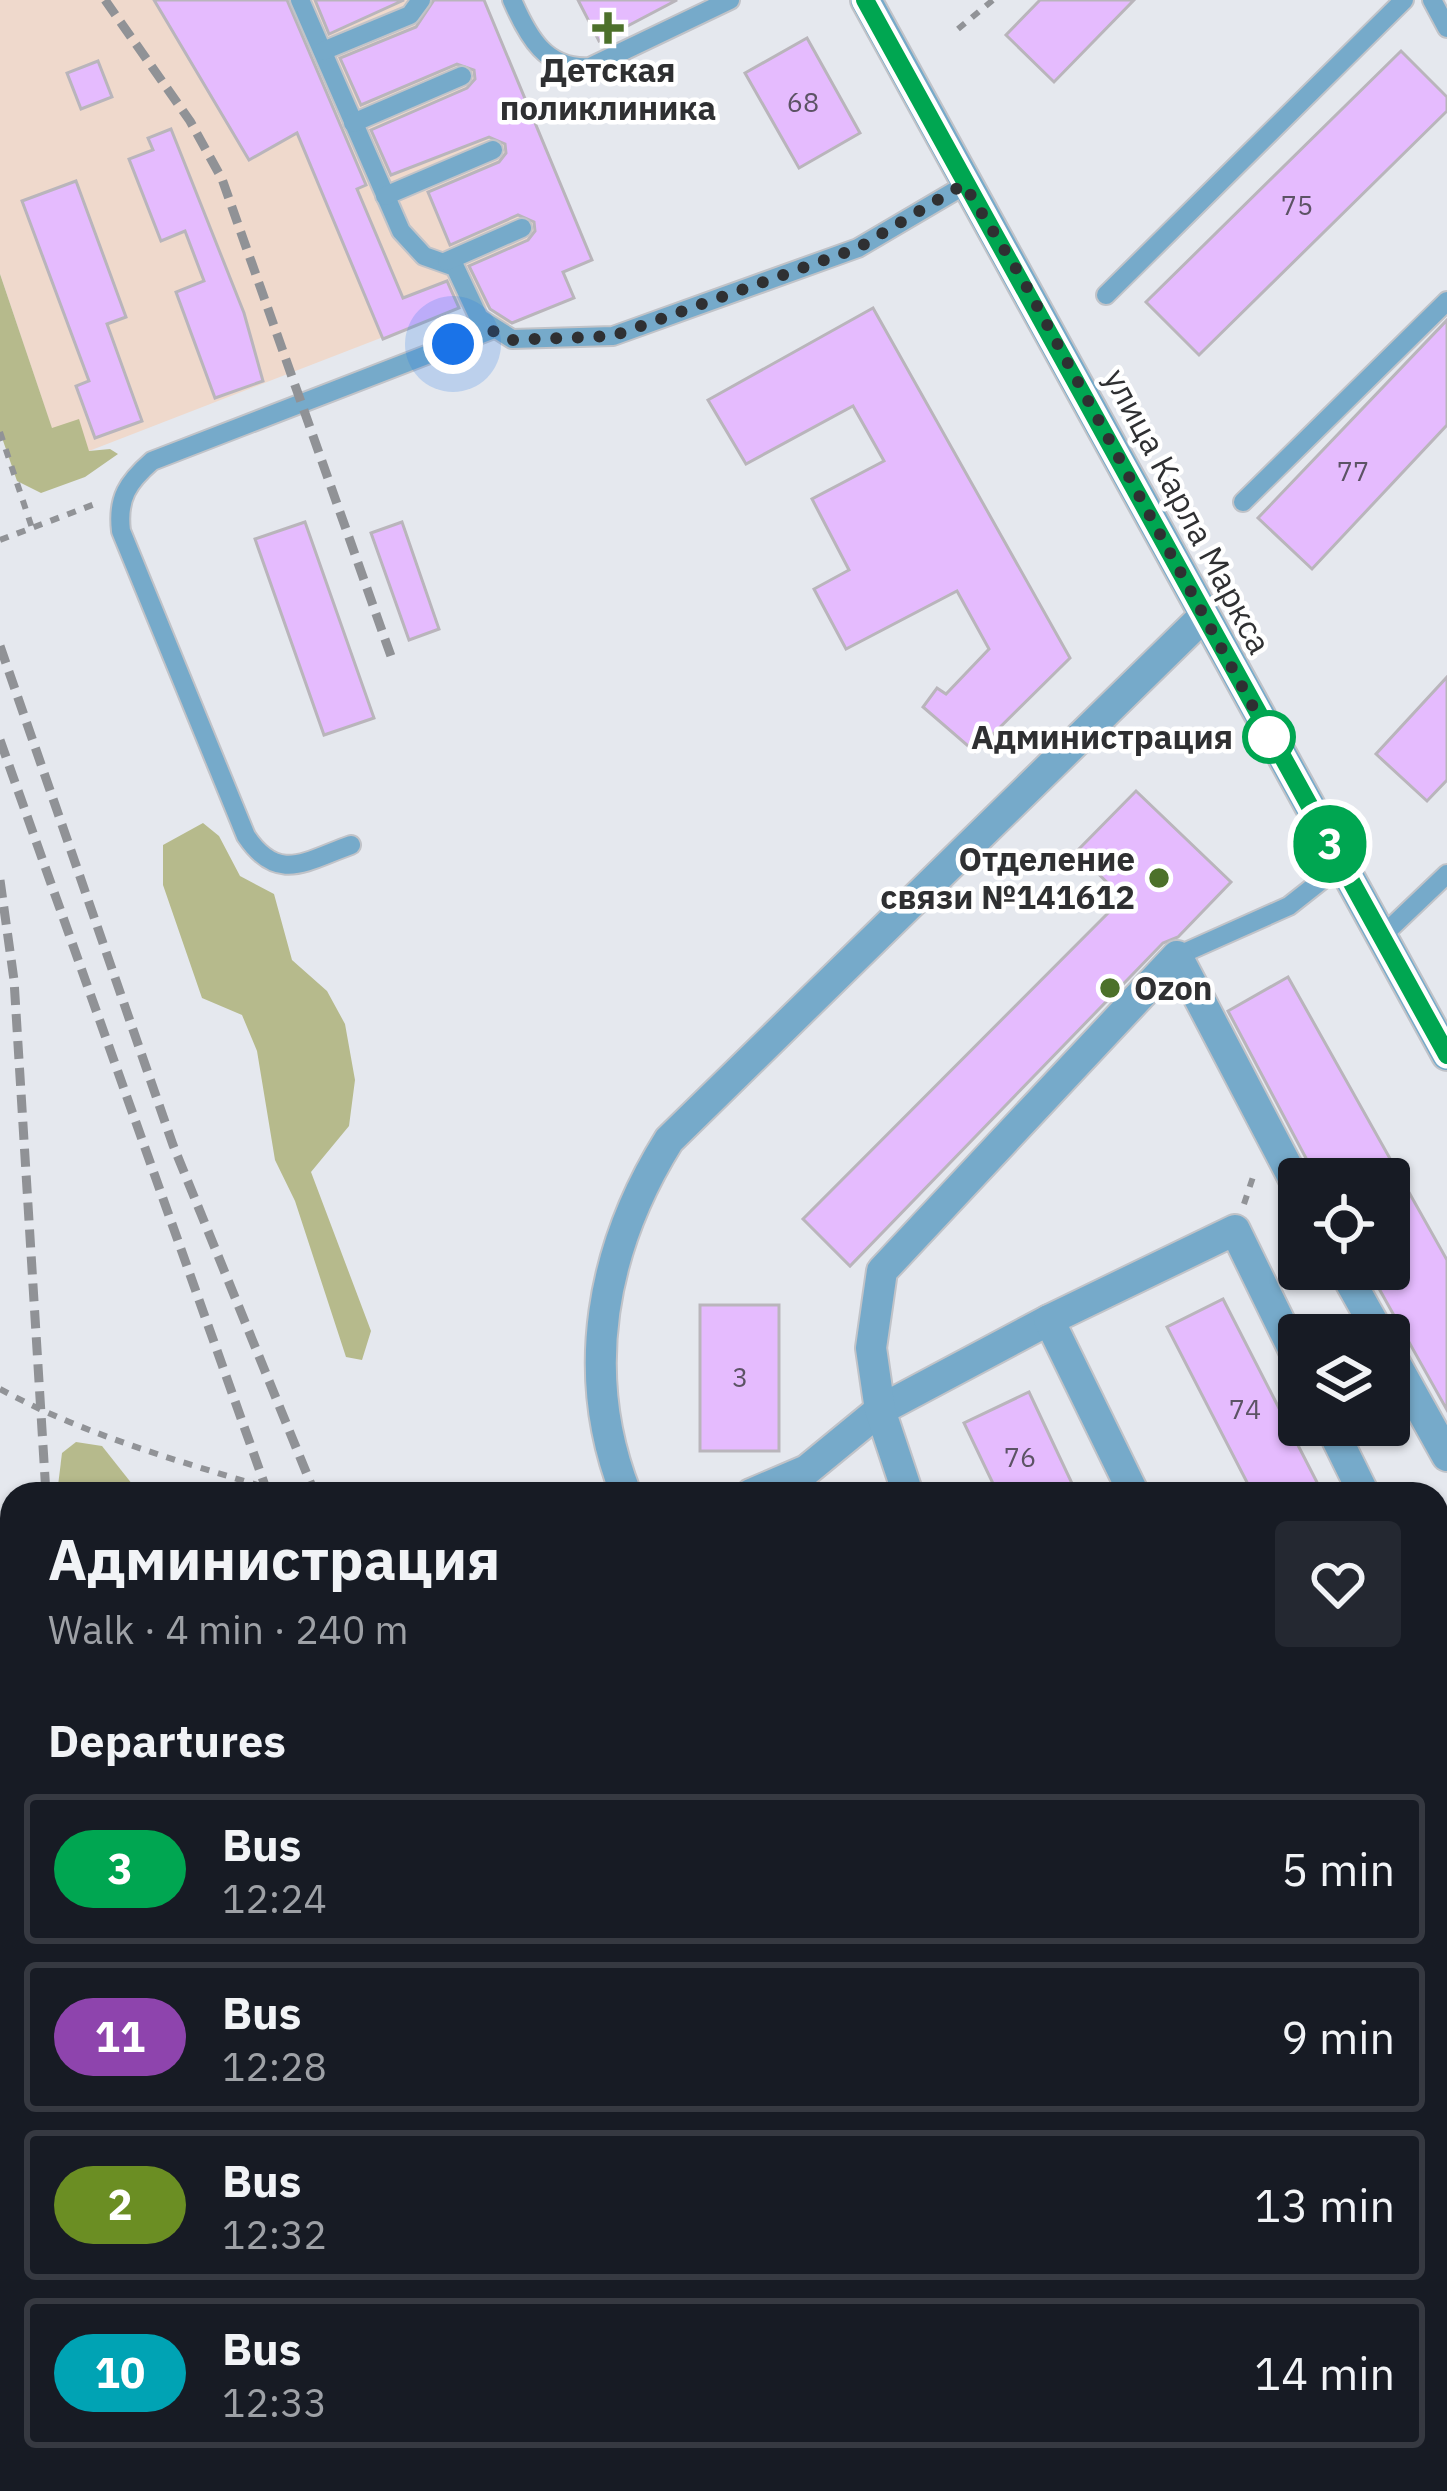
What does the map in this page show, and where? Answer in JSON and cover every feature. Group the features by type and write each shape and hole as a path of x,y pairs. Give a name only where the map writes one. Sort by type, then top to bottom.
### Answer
{"street":[{"name":"улица Карла Маркса","path":"866,0 1447,1055"},
{"path":"623,1482 604,1403 601,1318 625,1222 669,1140 1203,617"},
{"path":"904,1482 880,1410 871,1348 882,1271 1178,956 1282,1158"},
{"path":"779,1482 807,1470 880,1410 1049,1320 1235,1230 1278,1318"},
{"path":"1049,1320 1128,1482"},
{"path":"1410,1390 1447,1456"},
{"path":"1340,1446 1358,1482"}],"lane":[{"path":"300,0 401,232 424,256 447,261 455,268 478,318 512,340 613,336 858,248 964,184"},
{"path":"322,51 410,15 421,0"},
{"path":"512,0 526,32 552,62 570,68 590,67 730,0"},
{"path":"1106,295 1404,0"},
{"path":"1432,0 1447,28"},
{"path":"353,123 462,76"},
{"path":"385,196 494,150"},
{"path":"447,261 522,228"},
{"path":"1243,502 1447,302"},
{"path":"351,844 296,866 272,865 246,836 121,531 122,497 130,480 152,460 491,330"},
{"path":"1178,956 1288,906 1341,866"},
{"path":"1381,937 1438,890 1447,874"}],"path":[{"path":"958,29 993,0"},
{"path":"0,432 32,528"},
{"path":"0,540 122,497"},
{"path":"1235,1230 1268,1133"},
{"path":"0,1389 41,1412 247,1482"}],"shaded area":[{"path":"0,0 484,0 592,260 563,272 574,298 507,325 479,300 89,451 52,429 0,274"}],"green space":[{"path":"0,274 52,428 79,419 89,451 110,449 118,454 85,477 41,493 17,481 0,432"},
{"path":"203,823 219,836 240,876 274,894 292,960 327,991 345,1024 355,1080 349,1126 311,1172 371,1331 362,1360 346,1357 295,1201 275,1160 257,1051 242,1015 202,998 163,885 163,845"},
{"path":"76,1442 102,1446 130,1482 58,1482 62,1453"}],"building":[{"path":"154,0 287,0 366,185 357,189 403,298 447,281 459,308 383,339 297,133 249,160"},
{"path":"315,0 404,0 329,34"},
{"path":"434,0 484,0 592,260 563,272 574,298 512,323 490,309 469,266 528,240 535,231 534,222 518,215 450,245 428,192 499,162 506,153 505,144 489,137 391,175 371,130 467,88 475,79 474,70 457,64 361,105 340,58 416,27"},
{"name":"Детская поликлиника","path":"578,0 677,0 599,41"},
{"path":"1040,0 1134,0 1054,82 1006,35"},
{"path":"807,38 860,133 799,168 745,73"},
{"path":"1401,51 1447,97 1447,111 1199,355 1146,302"},
{"path":"98,61 112,97 81,109 67,73"},
{"path":"171,129 244,313 263,381 215,398 176,292 204,281 185,231 161,241 129,159 153,150 148,138"},
{"path":"76,181 126,317 107,324 142,421 95,438 76,386 89,381 22,201"},
{"path":"873,308 1070,658 975,752 923,707 937,688 946,694 989,649 957,591 846,649 814,589 849,570 812,499 884,461 853,406 746,464 708,400"},
{"path":"1447,320 1447,425 1312,569 1258,518"},
{"path":"305,522 374,718 324,735 255,539"},
{"path":"402,522 439,629 409,640 371,533"},
{"path":"1447,677 1447,780 1427,801 1376,754"},
{"path":"1136,791 1231,882 1178,937 1163,943 850,1266 803,1219 1123,898 1076,852"},
{"path":"1288,977 1390,1158 1306,1158 1228,1011"},
{"path":"1410,1194 1447,1260 1447,1410 1410,1344 1410,1314 1393,1314 1380,1290 1410,1290"},
{"path":"1223,1299 1278,1406 1278,1446 1298,1446 1317,1482 1247,1482 1167,1327"},
{"path":"700,1305 779,1305 779,1451 700,1451"},
{"path":"1029,1392 1071,1482 992,1482 964,1423"}],"railway":[{"path":"105,0 190,121 222,179 392,659"},
{"path":"0,646 173,1145 310,1482"},
{"path":"0,740 264,1482"},
{"path":"0,880 14,980 45,1482"}],"bus line":[{"name":"3","path":"865,0 1447,1055"}],"place":[{"name":"Детская поликлиника","path":"608,28"},
{"name":"Администрация","path":"1269,737"},
{"name":"Отделение связи №141612","path":"1159,878"},
{"name":"Ozon","path":"1110,988"}],"route":[{"path":"453,344 491,330 512,340 613,336 858,248 964,184 1023,280 1272,742 1269,737"}]}
